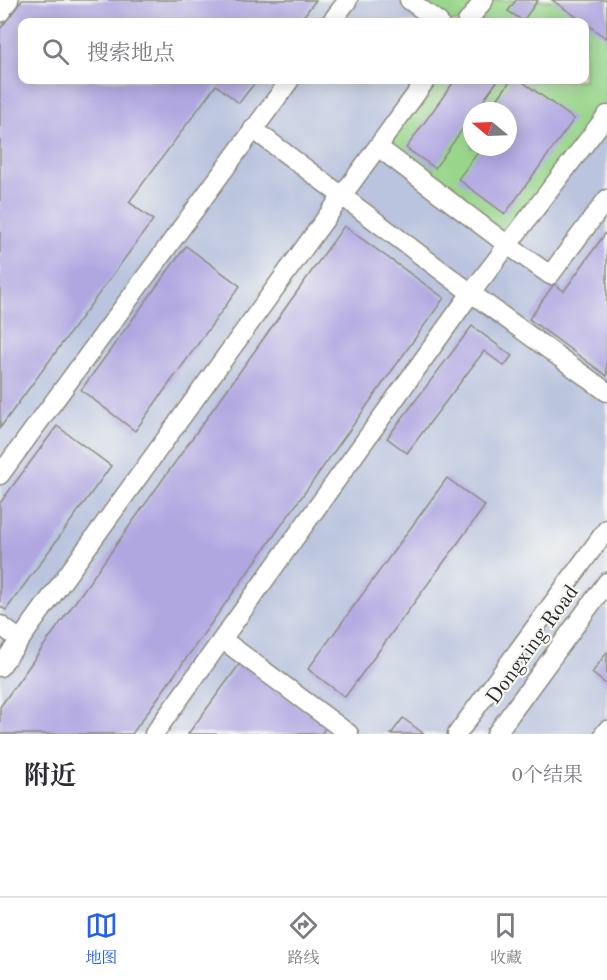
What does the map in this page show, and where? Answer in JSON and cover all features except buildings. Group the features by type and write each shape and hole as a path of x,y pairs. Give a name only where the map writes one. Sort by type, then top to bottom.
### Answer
{"street":[{"path":"0,13 9,0"},
{"path":"334,18 348,0"},
{"path":"409,0 434,18"},
{"path":"470,18 484,0"},
{"path":"0,475 287,84"},
{"path":"0,667 423,84"},
{"path":"154,734 471,293 607,115"},
{"path":"253,129 607,392"},
{"path":"378,147 509,246 550,274 607,199"},
{"path":"457,734 607,529"},
{"name":"Dongxing Road","path":"496,734 607,582"},
{"path":"0,625 20,640"},
{"path":"223,640 350,734"},
{"path":"604,734 607,730"}],"shaded area":[{"path":"0,0 607,0 607,734 0,734"}],"green space":[{"path":"409,0 607,0 607,115 509,246 378,147 423,84 589,84 589,18 434,18"}]}
